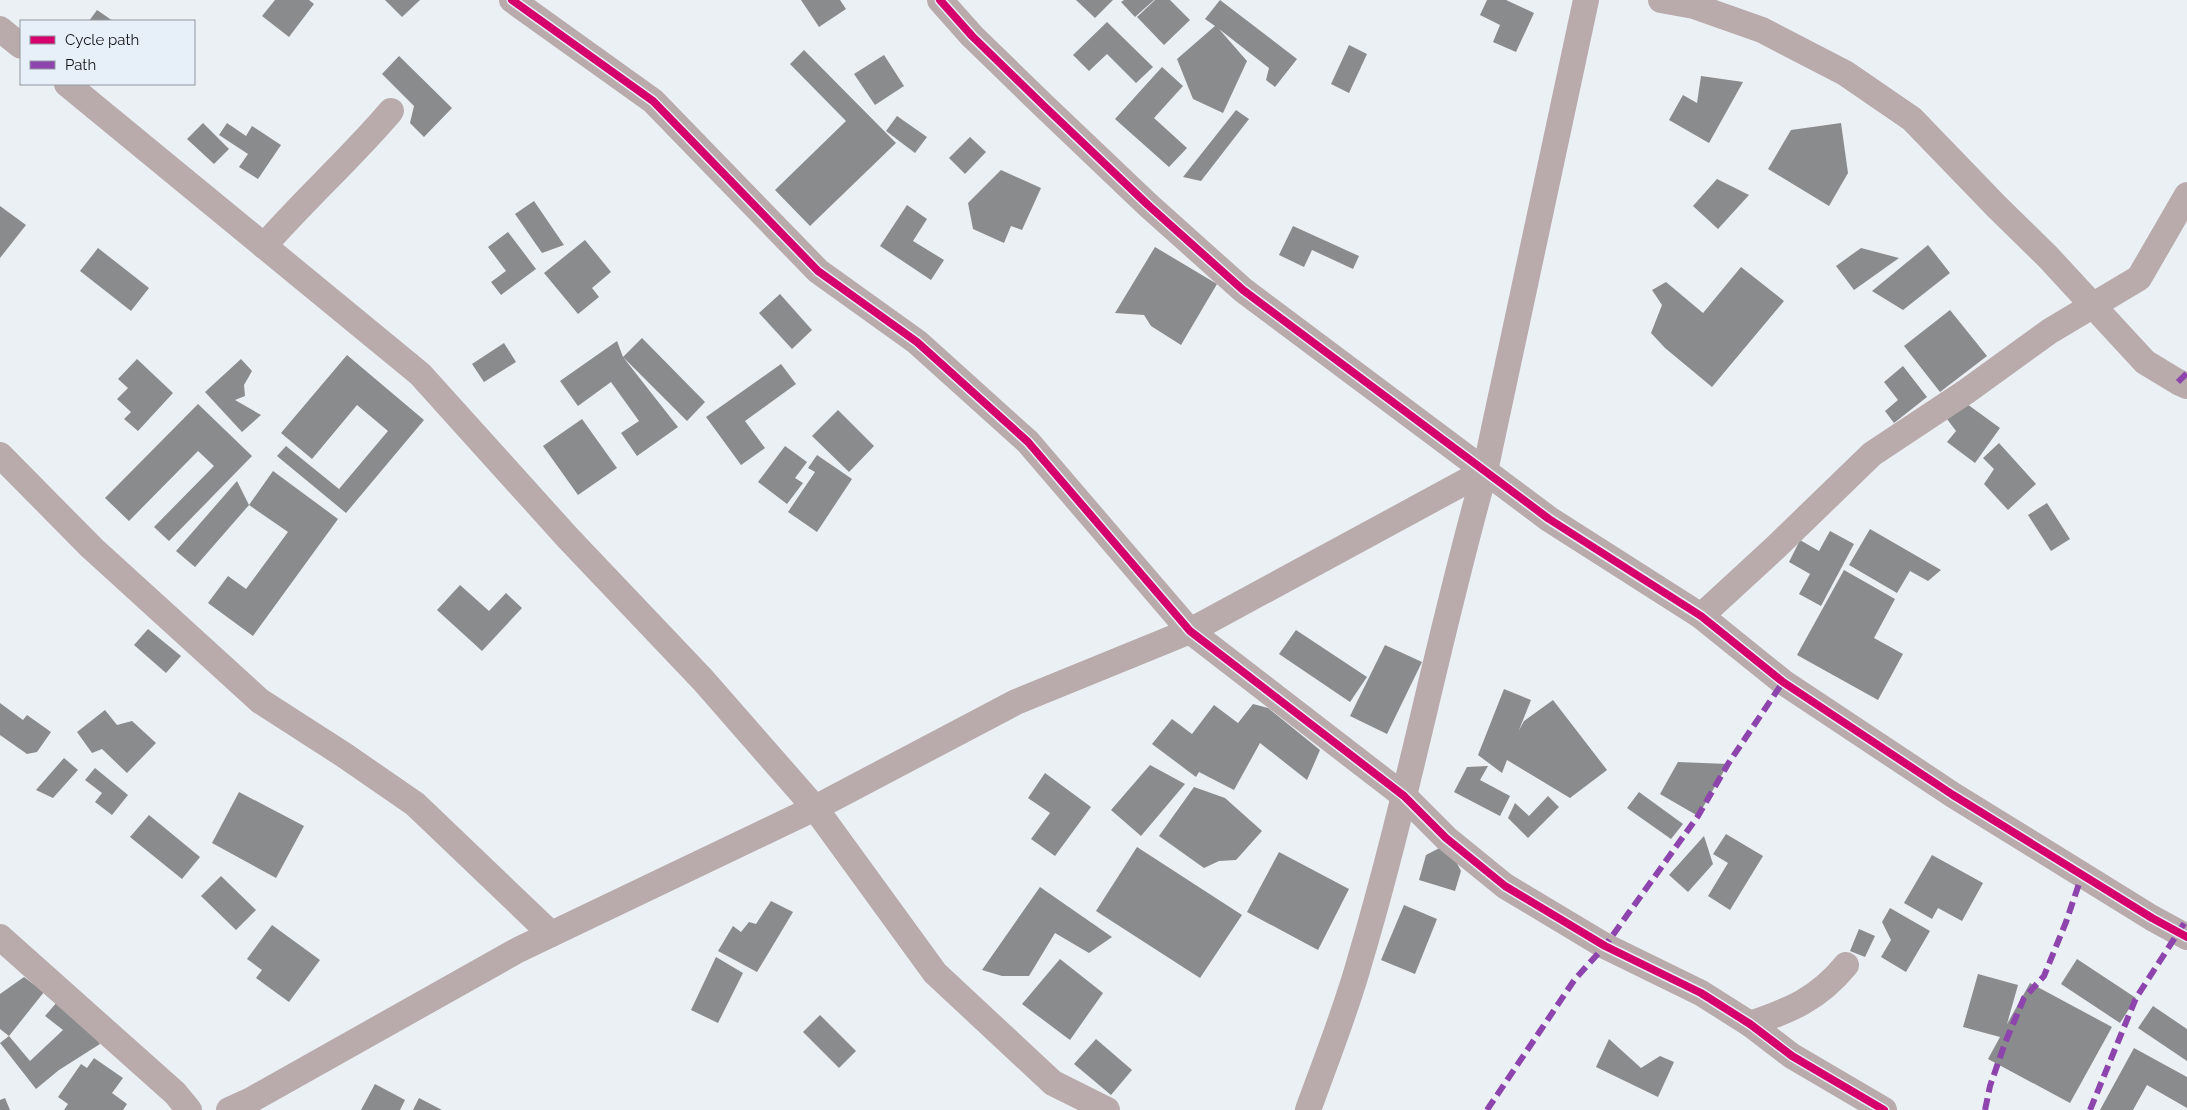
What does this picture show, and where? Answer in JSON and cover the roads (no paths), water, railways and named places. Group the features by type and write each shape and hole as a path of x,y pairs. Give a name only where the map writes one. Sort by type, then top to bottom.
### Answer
{"street":[{"path":"512,0 653,101 818,271 917,342 1028,442 1190,631 1404,796 1446,838 1505,886 1605,946 1701,993 1750,1024 1792,1056 1843,1088 1884,1110"},
{"path":"940,0 972,36 1043,106 1148,205 1243,290 1549,519 1701,616 1783,682 1953,795 2152,918 2187,937"},
{"path":"1308,1110 1360,962 1404,796 1485,471 1586,0"},
{"path":"1661,0 1694,6 1762,30 1845,73 1912,119 2094,305 2146,362 2187,386"},
{"path":"0,29 20,45"},
{"path":"68,85 420,374 568,538 703,680 815,808 935,973 1053,1083 1107,1110"},
{"path":"264,246 370,135 391,110"},
{"path":"1701,616 1872,454 1967,391 2050,331 2139,278 2187,195"},
{"path":"0,455 92,548 260,701 344,755 415,804 551,934"},
{"path":"229,1110 251,1100 518,950 815,808 1016,702 1190,631 1485,471"},
{"path":"0,937 175,1093 189,1110"},
{"path":"1750,1024 1804,1002 1822,991 1846,965"}]}
